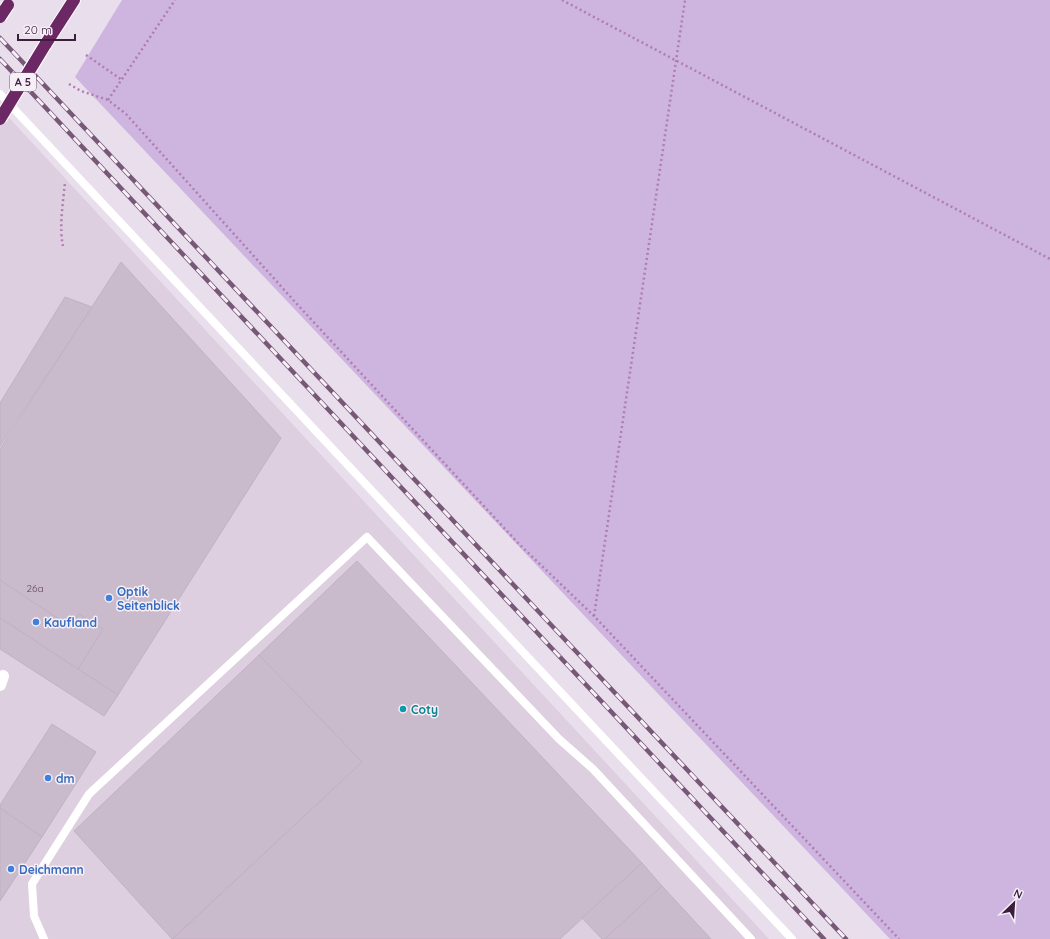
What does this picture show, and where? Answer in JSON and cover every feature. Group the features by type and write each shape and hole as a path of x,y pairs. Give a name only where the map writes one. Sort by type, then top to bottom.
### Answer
{"highway":[{"name":"A 5","path":"0,120 74,0"},
{"path":"0,17 9,3"}],"lane":[{"path":"0,94 792,939"},
{"path":"44,939 34,916 32,884 90,794 367,537 559,739 593,769 751,939"}],"path":[{"path":"108,100 175,0"},
{"path":"562,0 1050,259"},
{"path":"594,616 685,0"},
{"path":"86,55 122,80"},
{"path":"69,84 82,91 108,100 126,114 296,303 519,544 594,616 899,939"},
{"path":"63,246 62,227 66,164"}],"shaded area":[{"path":"122,0 1050,0 1050,939 890,939 75,77"},
{"path":"0,108 769,939 0,939"}],"building":[{"path":"121,262 281,438 118,695 78,669 103,629 79,614 71,627 0,580 0,449"},
{"path":"65,297 92,307 0,446 0,403"},
{"name":"Coty","path":"357,561 642,863 560,939 173,939 362,762 259,655"},
{"name":"Kaufland","path":"0,580 71,627 79,614 103,629 78,669 0,618"},
{"path":"0,618 118,695 104,716 0,649"},
{"path":"259,655 362,762 172,939 74,831"},
{"name":"dm","path":"52,724 96,752 42,837 0,808 0,805"},
{"name":"Deichmann","path":"0,808 42,837 0,901"},
{"path":"642,863 662,886 605,939 602,939 582,918"},
{"path":"662,886 711,939 605,939"}],"railway":[{"path":"0,38 846,939"},
{"path":"0,59 824,939"}],"place":[{"name":"Optik Seitenblick","path":"109,598"},
{"name":"Kaufland","path":"36,622"},
{"name":"Coty","path":"403,709"},
{"name":"dm","path":"48,778"},
{"name":"Deichmann","path":"11,869"}]}
